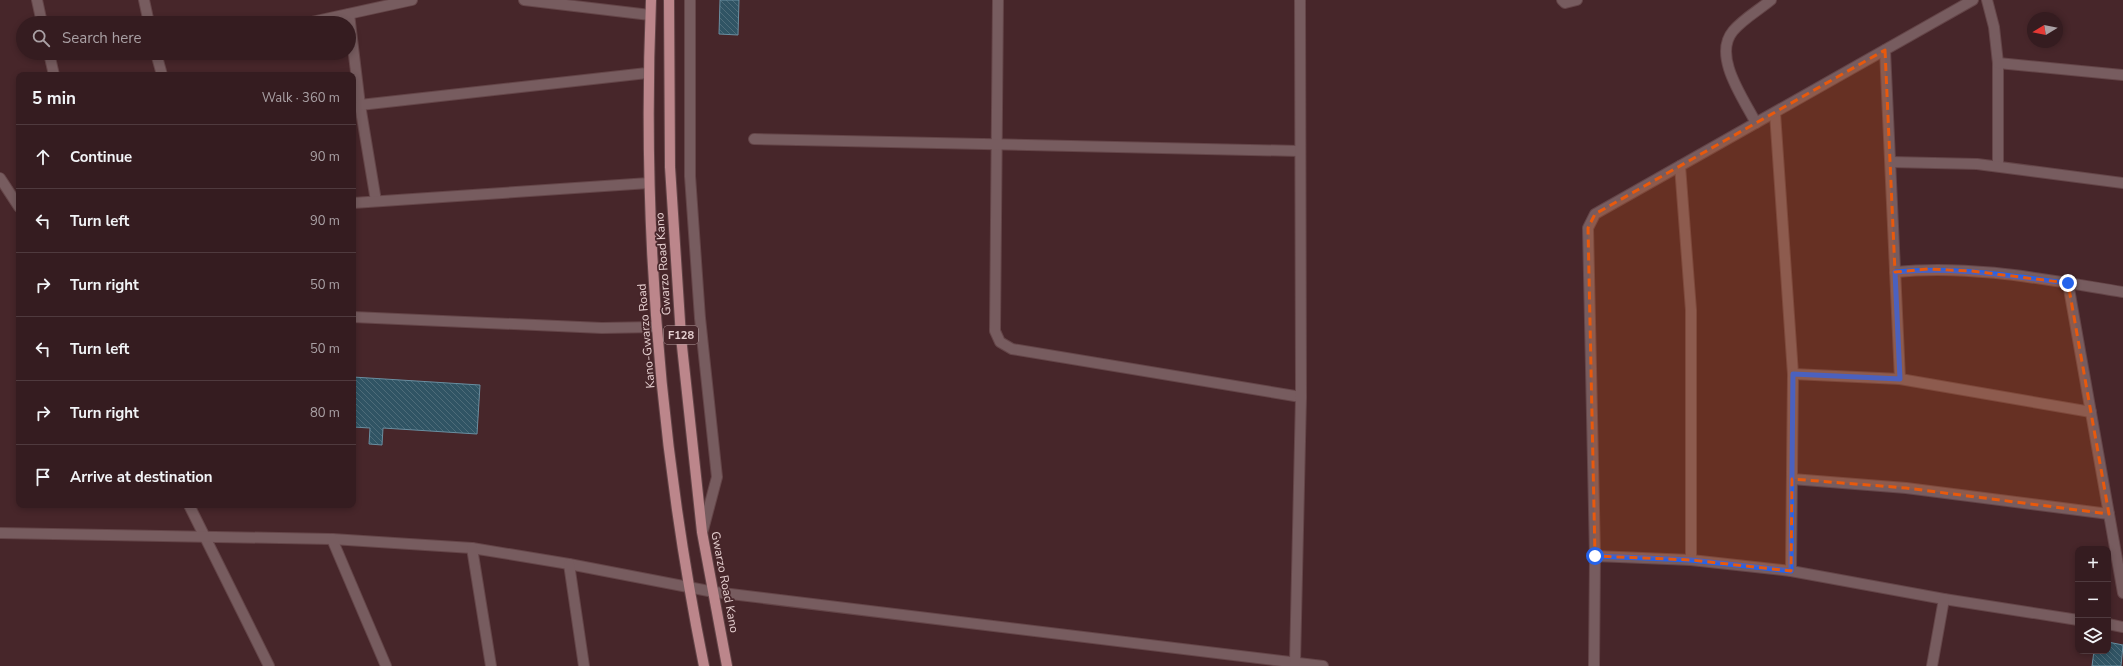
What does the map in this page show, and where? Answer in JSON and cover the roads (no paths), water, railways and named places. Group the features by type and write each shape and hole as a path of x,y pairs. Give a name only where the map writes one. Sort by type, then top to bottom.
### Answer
{"main road":[{"name":"Kano-Gwarzo Road","path":"651,0 647,73 649,183 656,327 688,586 704,666"},
{"name":"Gwarzo Road Kano","path":"669,0 670,167 675,254 690,427 702,532 729,666"}],"street":[{"path":"37,0 40,16"},
{"path":"144,0 147,16"},
{"path":"340,16 412,0"},
{"path":"524,0 650,15"},
{"path":"690,0 690,176 700,318 717,477 702,532"},
{"path":"998,0 995,331 1000,342 1012,349 1301,397"},
{"path":"1296,663 1301,397 1300,0"},
{"path":"1562,0 1565,3 1577,0"},
{"path":"1756,123 1727,65 1726,42 1733,31 1771,0"},
{"path":"1594,666 1595,556 1588,228 1595,214 1973,0"},
{"path":"1987,0 1994,27 1998,63 1998,166"},
{"path":"1885,50 1900,379"},
{"path":"51,60 53,72"},
{"path":"159,60 161,72"},
{"path":"355,60 360,105 376,201"},
{"path":"1998,63 2123,75"},
{"path":"360,105 647,73"},
{"path":"1775,113 1793,374 1791,571"},
{"path":"754,139 997,146 1300,152"},
{"path":"1890,162 1977,164 2123,183"},
{"path":"1680,166 1691,310 1691,560"},
{"path":"0,178 16,202"},
{"path":"356,203 649,183"},
{"path":"1895,272 1928,269 1972,271 2068,283 2123,292"},
{"path":"2068,283 2123,593"},
{"path":"356,317 602,328 656,327"},
{"path":"1793,374 1900,379 2091,412"},
{"path":"1792,479 1906,488 2109,514"},
{"path":"191,508 269,666"},
{"path":"0,533 206,538 332,539 472,548 569,564 714,592 1323,666"},
{"path":"332,539 386,666"},
{"path":"472,548 491,666"},
{"path":"1595,556 1691,560 1791,571 1944,599 2075,620"},
{"path":"569,564 584,666"},
{"path":"1932,666 1944,599"},
{"path":"2111,625 2123,627"}]}
